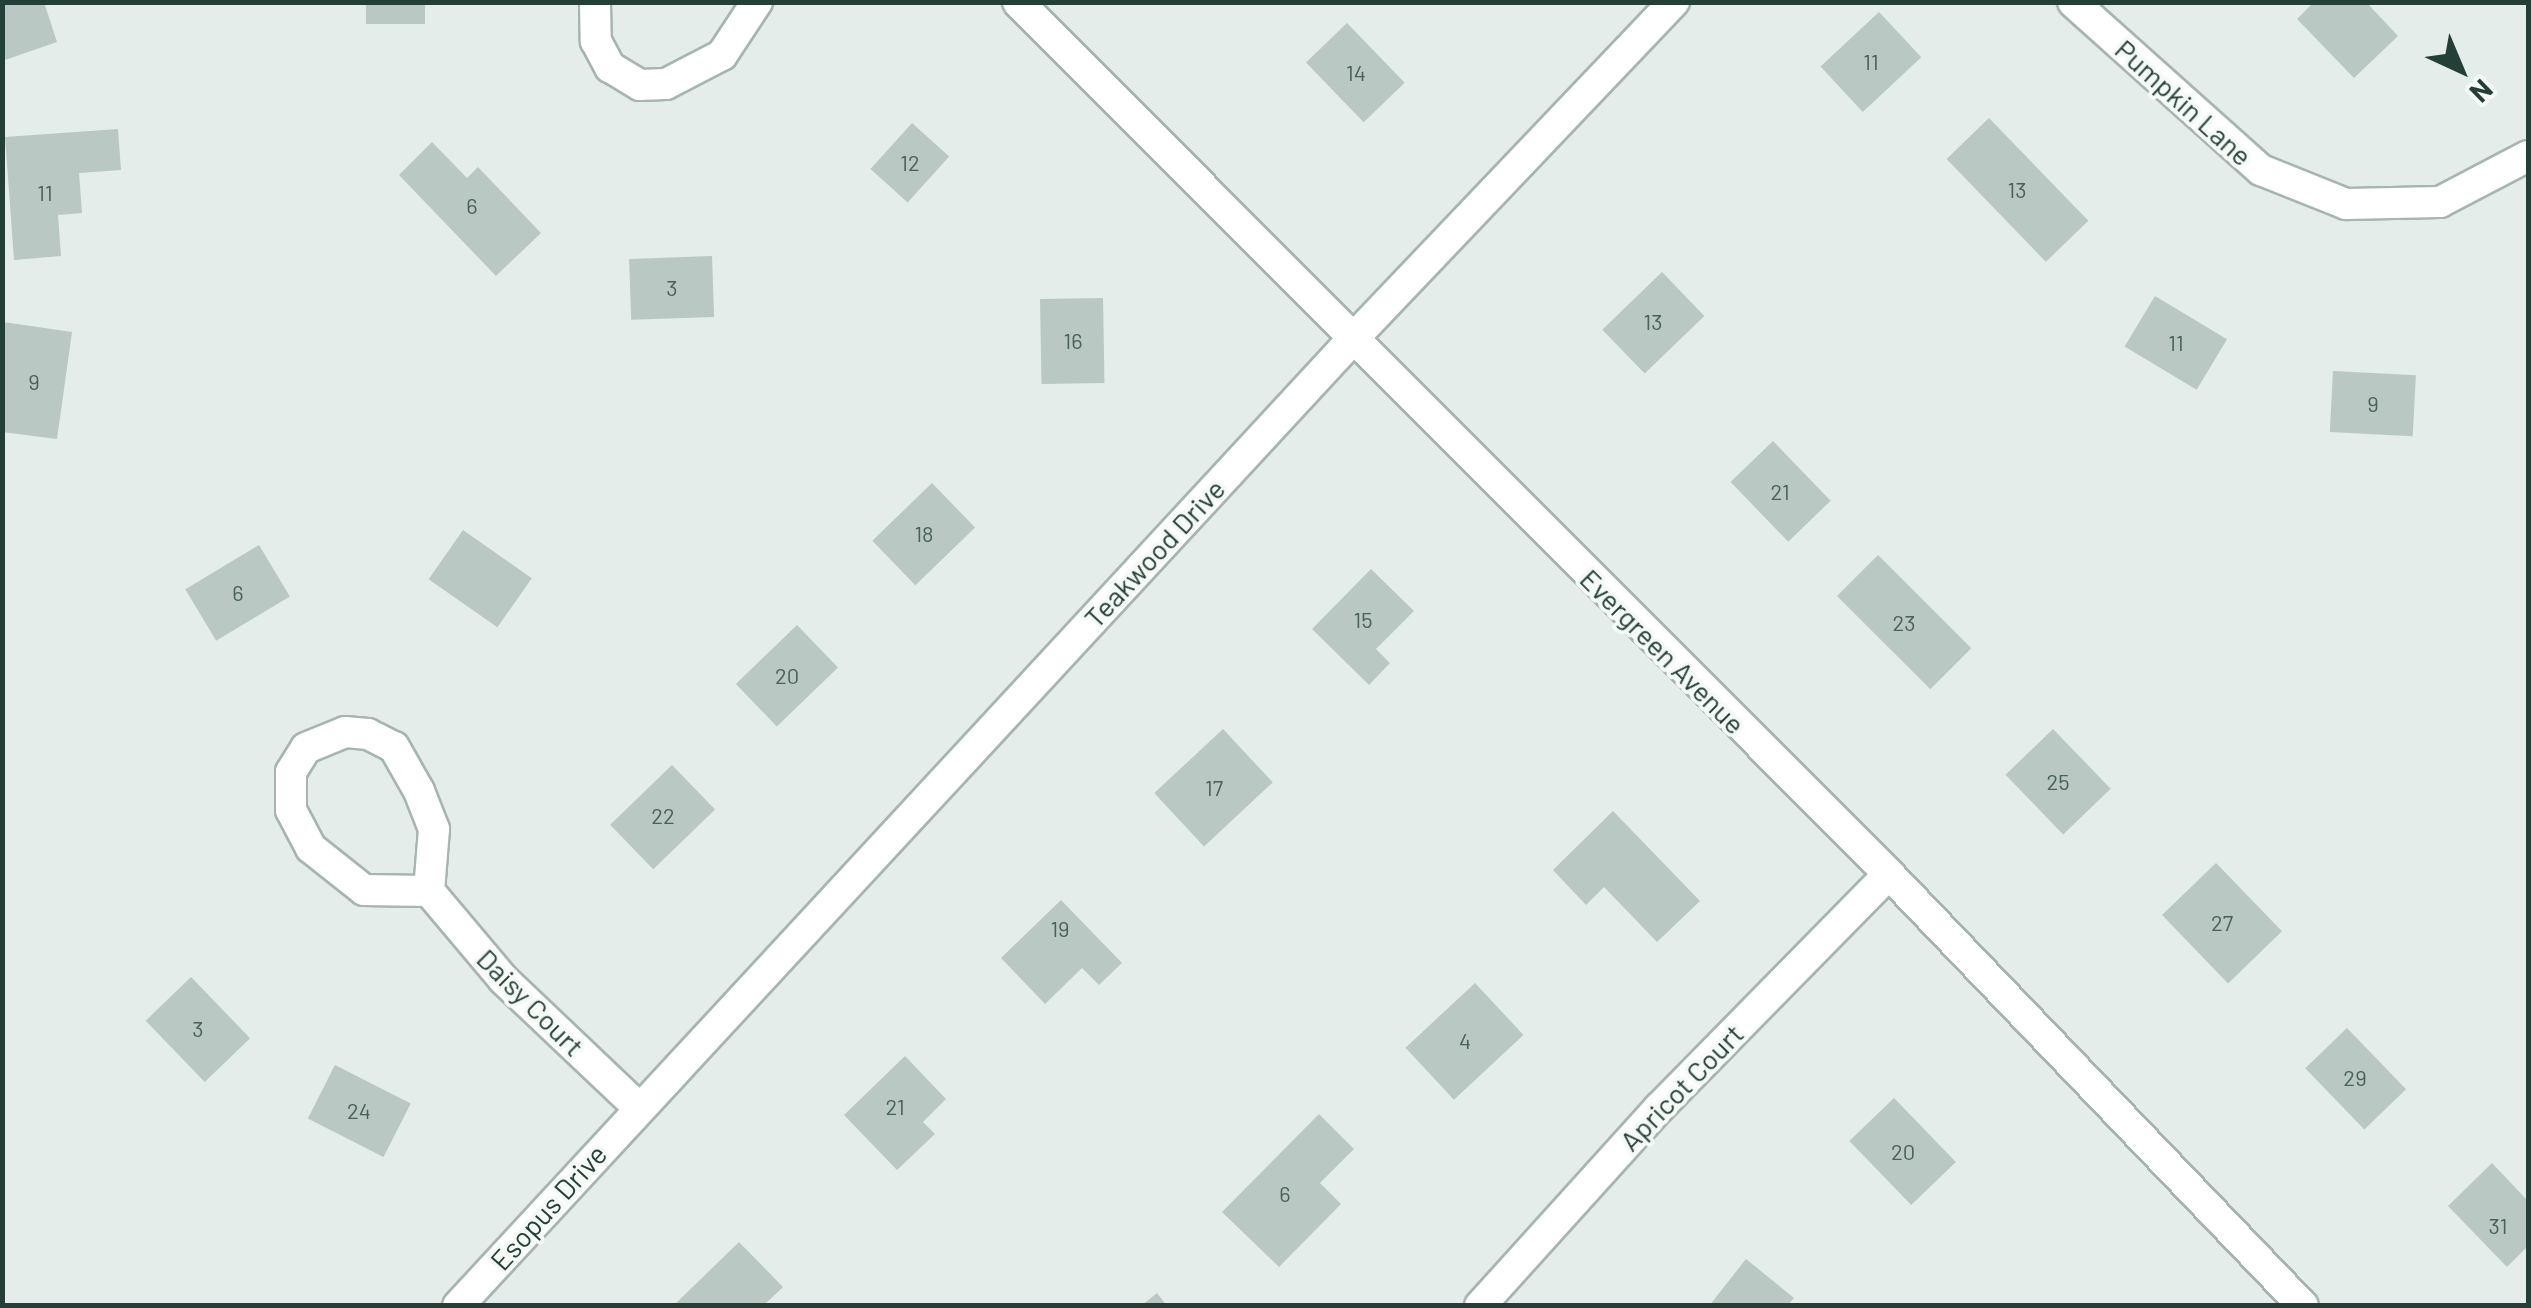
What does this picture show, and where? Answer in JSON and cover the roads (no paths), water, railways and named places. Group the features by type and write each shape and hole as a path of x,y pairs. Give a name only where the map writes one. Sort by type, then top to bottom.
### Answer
{"street":[{"path":"595,2 596,41 610,67 640,85 666,84 722,54 757,2"},
{"name":"Evergreen Avenue","path":"1018,2 1350,342 1889,874 2303,1306"},
{"name":"Teakwood Drive","path":"639,1108 1350,342 1674,2"},
{"name":"Pumpkin Lane","path":"2073,2 2260,170 2346,204 2440,202 2528,156"},
{"path":"346,732 368,734 394,747 434,829 429,891 364,890 311,848 290,796 291,772 306,748 346,732"},
{"name":"Apricot Court","path":"1480,1306 1659,1108 1889,874"},
{"name":"Daisy Court","path":"429,891 503,980 639,1108"},
{"name":"Esopus Drive","path":"458,1306 639,1108"}]}
